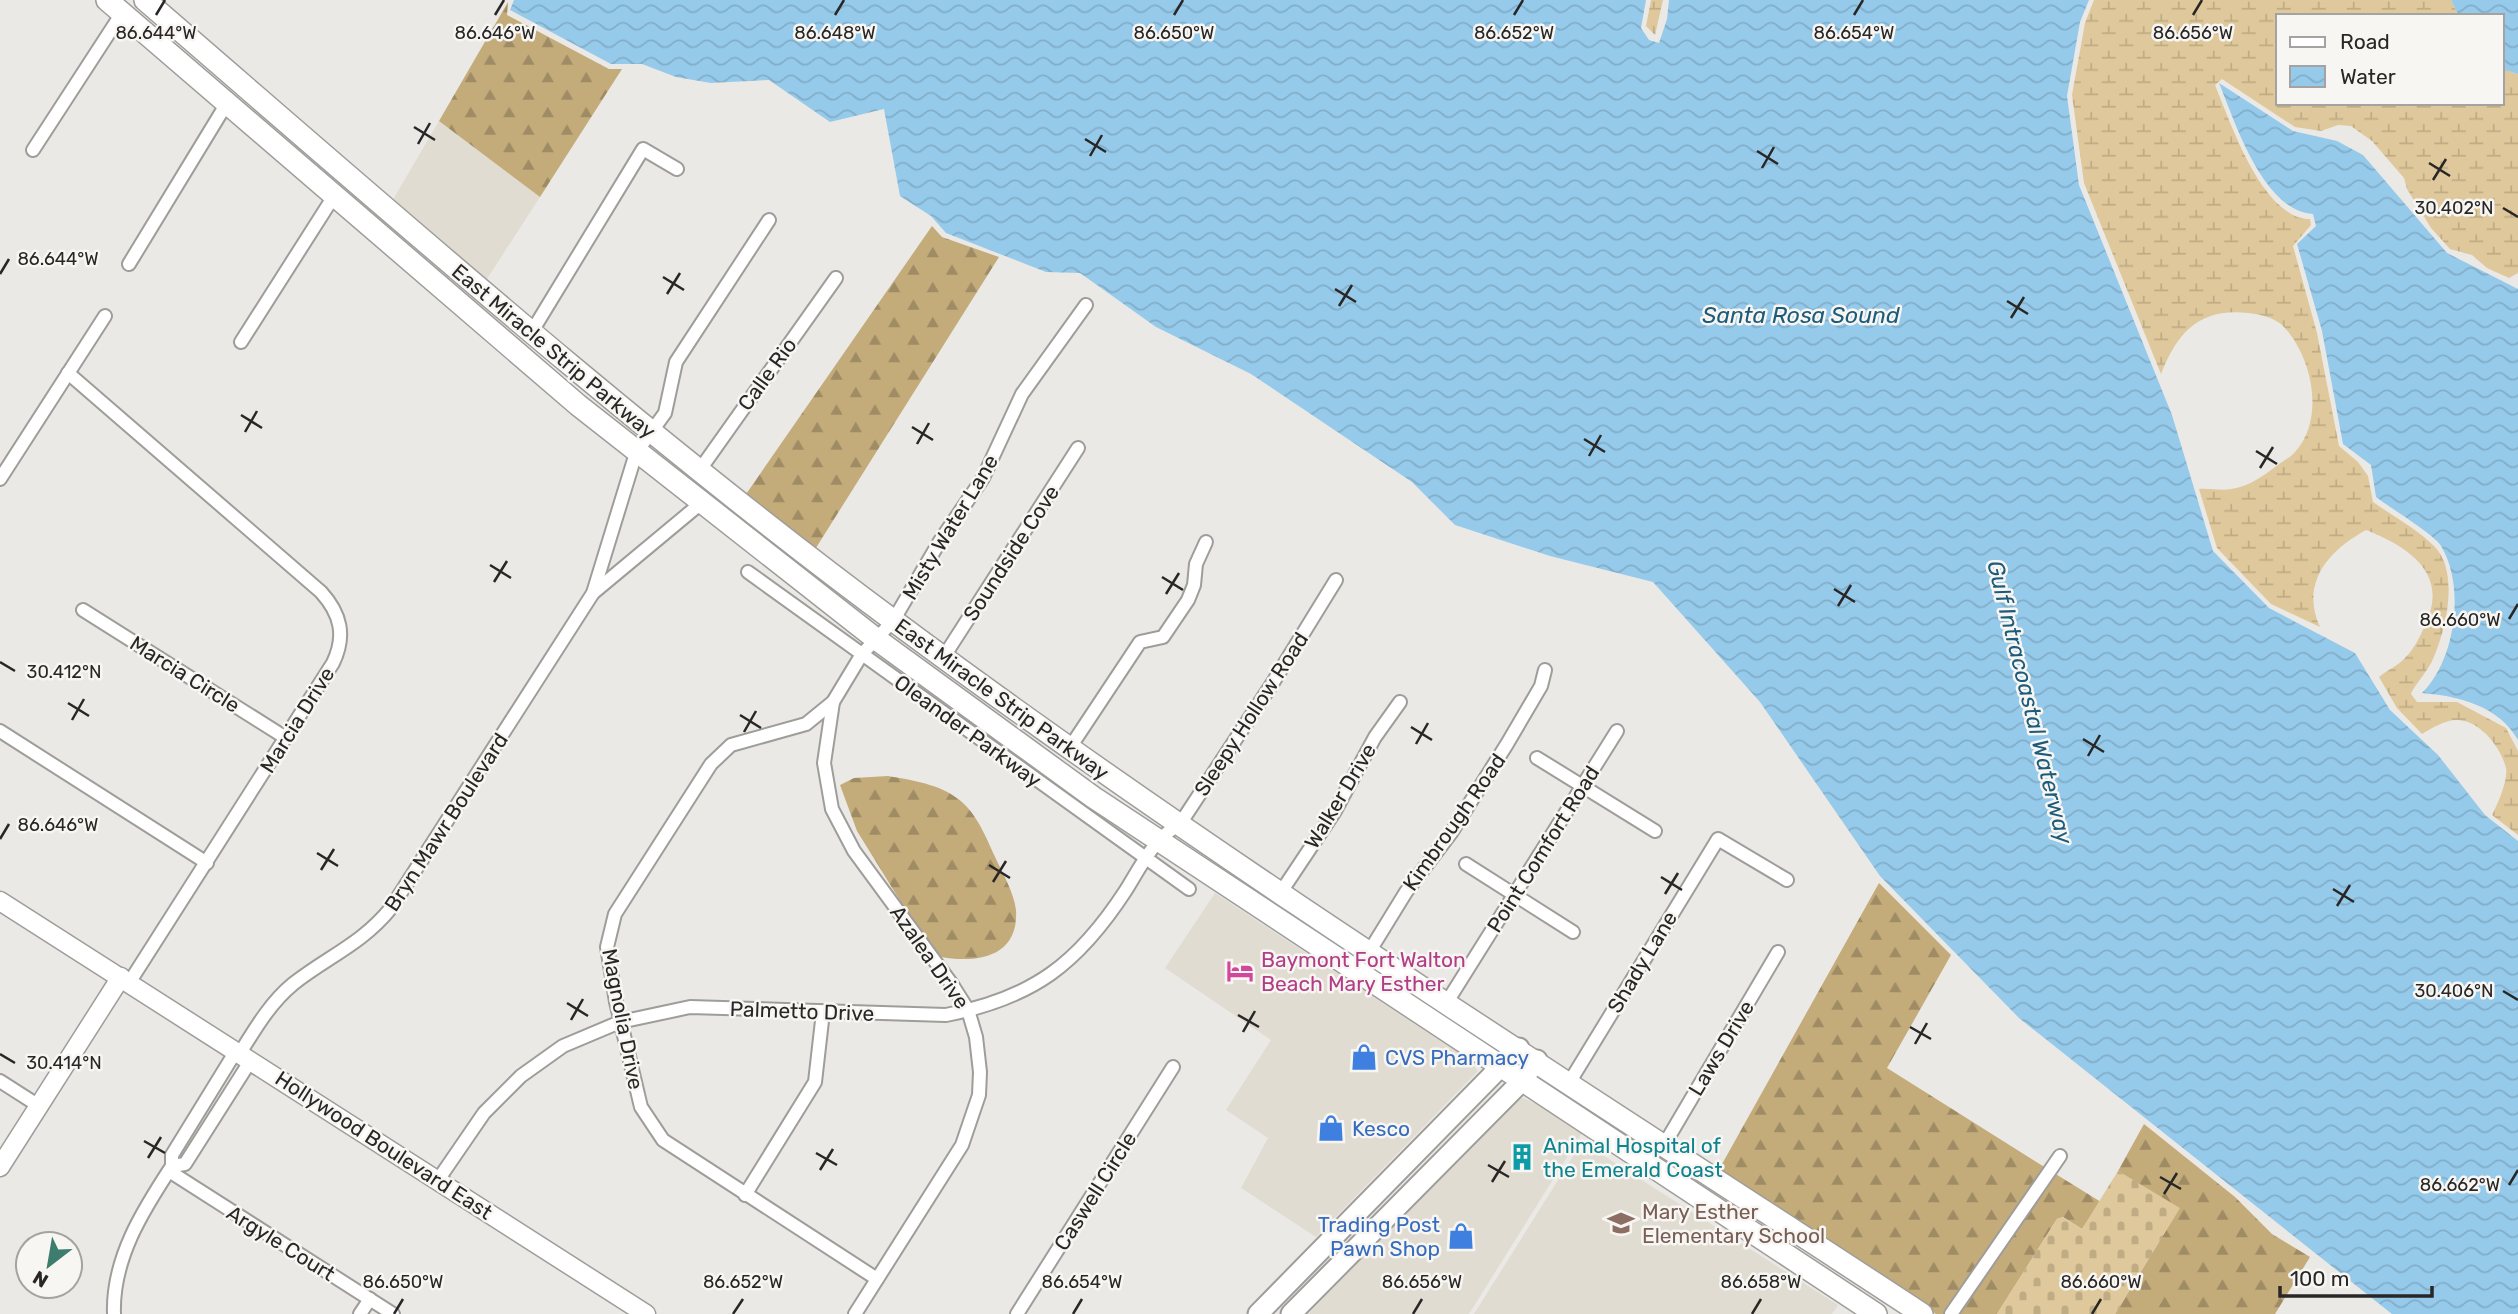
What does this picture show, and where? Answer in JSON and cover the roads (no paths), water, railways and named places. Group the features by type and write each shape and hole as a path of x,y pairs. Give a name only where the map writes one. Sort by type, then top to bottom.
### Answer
{"highway":[{"name":"East Miracle Strip Parkway","path":"145,0 530,333 699,471 943,658 1069,749 1180,824 1922,1314"},
{"name":"East Miracle Strip Parkway","path":"115,6 445,293 869,647 1521,1082 1875,1314"},
{"path":"227,103 243,84"},
{"path":"445,293 461,273"}],"main road":[{"path":"1258,1314 1519,1048"},
{"path":"1291,1314 1521,1082 1537,1060"}],"street":[{"path":"33,150 115,6"},
{"path":"129,264 227,103"},
{"path":"530,333 643,149 677,169"},
{"path":"241,342 334,197"},
{"path":"636,453 665,413 676,362 769,220"},
{"name":"Calle Rio","path":"699,471 836,278"},
{"name":"Misty Water Lane","path":"869,647 893,621 940,541 983,478 1022,394 1086,305"},
{"path":"0,479 105,316"},
{"name":"Marcia Drive","path":"68,373 321,592 335,611 341,632 339,651 286,738 207,863 125,980"},
{"name":"Soundside Cove","path":"943,658 1078,448"},
{"name":"Bryn Mawr Boulevard","path":"114,1314 118,1270 132,1231 170,1169 184,1164 266,1012 286,990 350,948 391,908 593,593 636,453"},
{"name":"Bryn Mawr Boulevard","path":"593,593 700,504"},
{"path":"1069,749 1140,642 1163,636 1181,611 1193,591 1193,573 1206,542"},
{"name":"Oleander Parkway","path":"748,572 869,647 1189,889"},
{"name":"Sleepy Hollow Road","path":"1158,840 1180,824 1336,580"},
{"name":"Marcia Circle","path":"83,610 286,738"},
{"name":"Azalea Drive","path":"855,1314 962,1145 971,1124 980,1072 976,1037 968,1010 854,851 832,809 824,763 833,702 869,647"},
{"name":"Kimbrough Road","path":"1356,972 1406,892 1451,833 1507,744 1541,686 1545,670"},
{"name":"Magnolia Drive","path":"833,702 806,724 731,745 700,779 615,914 608,933 608,961 641,1107 663,1140 680,1154 877,1279"},
{"name":"Walker Drive","path":"1282,892 1335,811 1375,737 1400,702"},
{"path":"0,731 207,863"},
{"name":"Point Comfort Road","path":"1447,1002 1618,731"},
{"path":"1537,758 1655,831"},
{"name":"Shady Lane","path":"1569,1083 1718,839 1787,880"},
{"name":"Palmetto Drive","path":"438,1180 484,1113 521,1076 563,1046 620,1022 690,1007 932,1016 968,1010 1029,989 1069,961 1095,935 1158,840"},
{"path":"1466,864 1573,932"},
{"name":"Hollywood Boulevard East","path":"0,901 646,1314"},
{"name":"Laws Drive","path":"1664,1144 1778,952"},
{"path":"0,1167 125,980"},
{"path":"745,1195 815,1082 823,1012"},
{"name":"Caswell Circle","path":"1017,1314 1173,1067"},
{"path":"0,1081 39,1105"},
{"path":"1951,1314 2060,1156"},
{"name":"Argyle Court","path":"170,1169 393,1314"},
{"path":"360,1314 370,1299"}],"water":[{"name":"Santa Rosa Sound","path":"514,0 1646,0 1641,28 1649,40 1659,43 1667,19 1669,0 2089,0 2080,22 2067,96 2079,185 2172,415 2213,551 2269,608 2355,653 2390,710 2438,755 2485,815 2518,841 2518,1314 2392,1314 2019,1018 1880,876 1760,702 1653,582 1550,556 1455,525 1412,482 1251,374 1156,327 1080,273 1046,272 946,233 931,216 900,196 884,109 830,122 769,80 711,83 676,77 642,64 611,64 510,10"},
{"path":"2451,0 2518,0 2518,74 2504,70 2504,14 2458,14"},
{"path":"2219,83 2293,131 2337,141 2363,155 2447,253 2518,289 2518,740 2500,719 2477,705 2464,700 2422,693 2433,679 2449,643 2455,602 2449,563 2437,541 2376,497 2371,465 2343,444 2322,331 2297,244 2316,226 2313,214 2295,209 2279,198 2266,182 2243,141"}],"place":[{"name":"Baymont Fort Walton Beach Mary Esther","path":"1240,971"},
{"name":"CVS Pharmacy","path":"1364,1057"},
{"name":"Kesco","path":"1331,1128"},
{"name":"Animal Hospital of the Emerald Coast","path":"1522,1157"},
{"name":"Mary Esther Elementary School","path":"1621,1223"},
{"name":"Trading Post Pawn Shop","path":"1461,1236"}],"water label":[{"name":"Gulf Intracoastal Waterway","path":"2030,702"}]}
